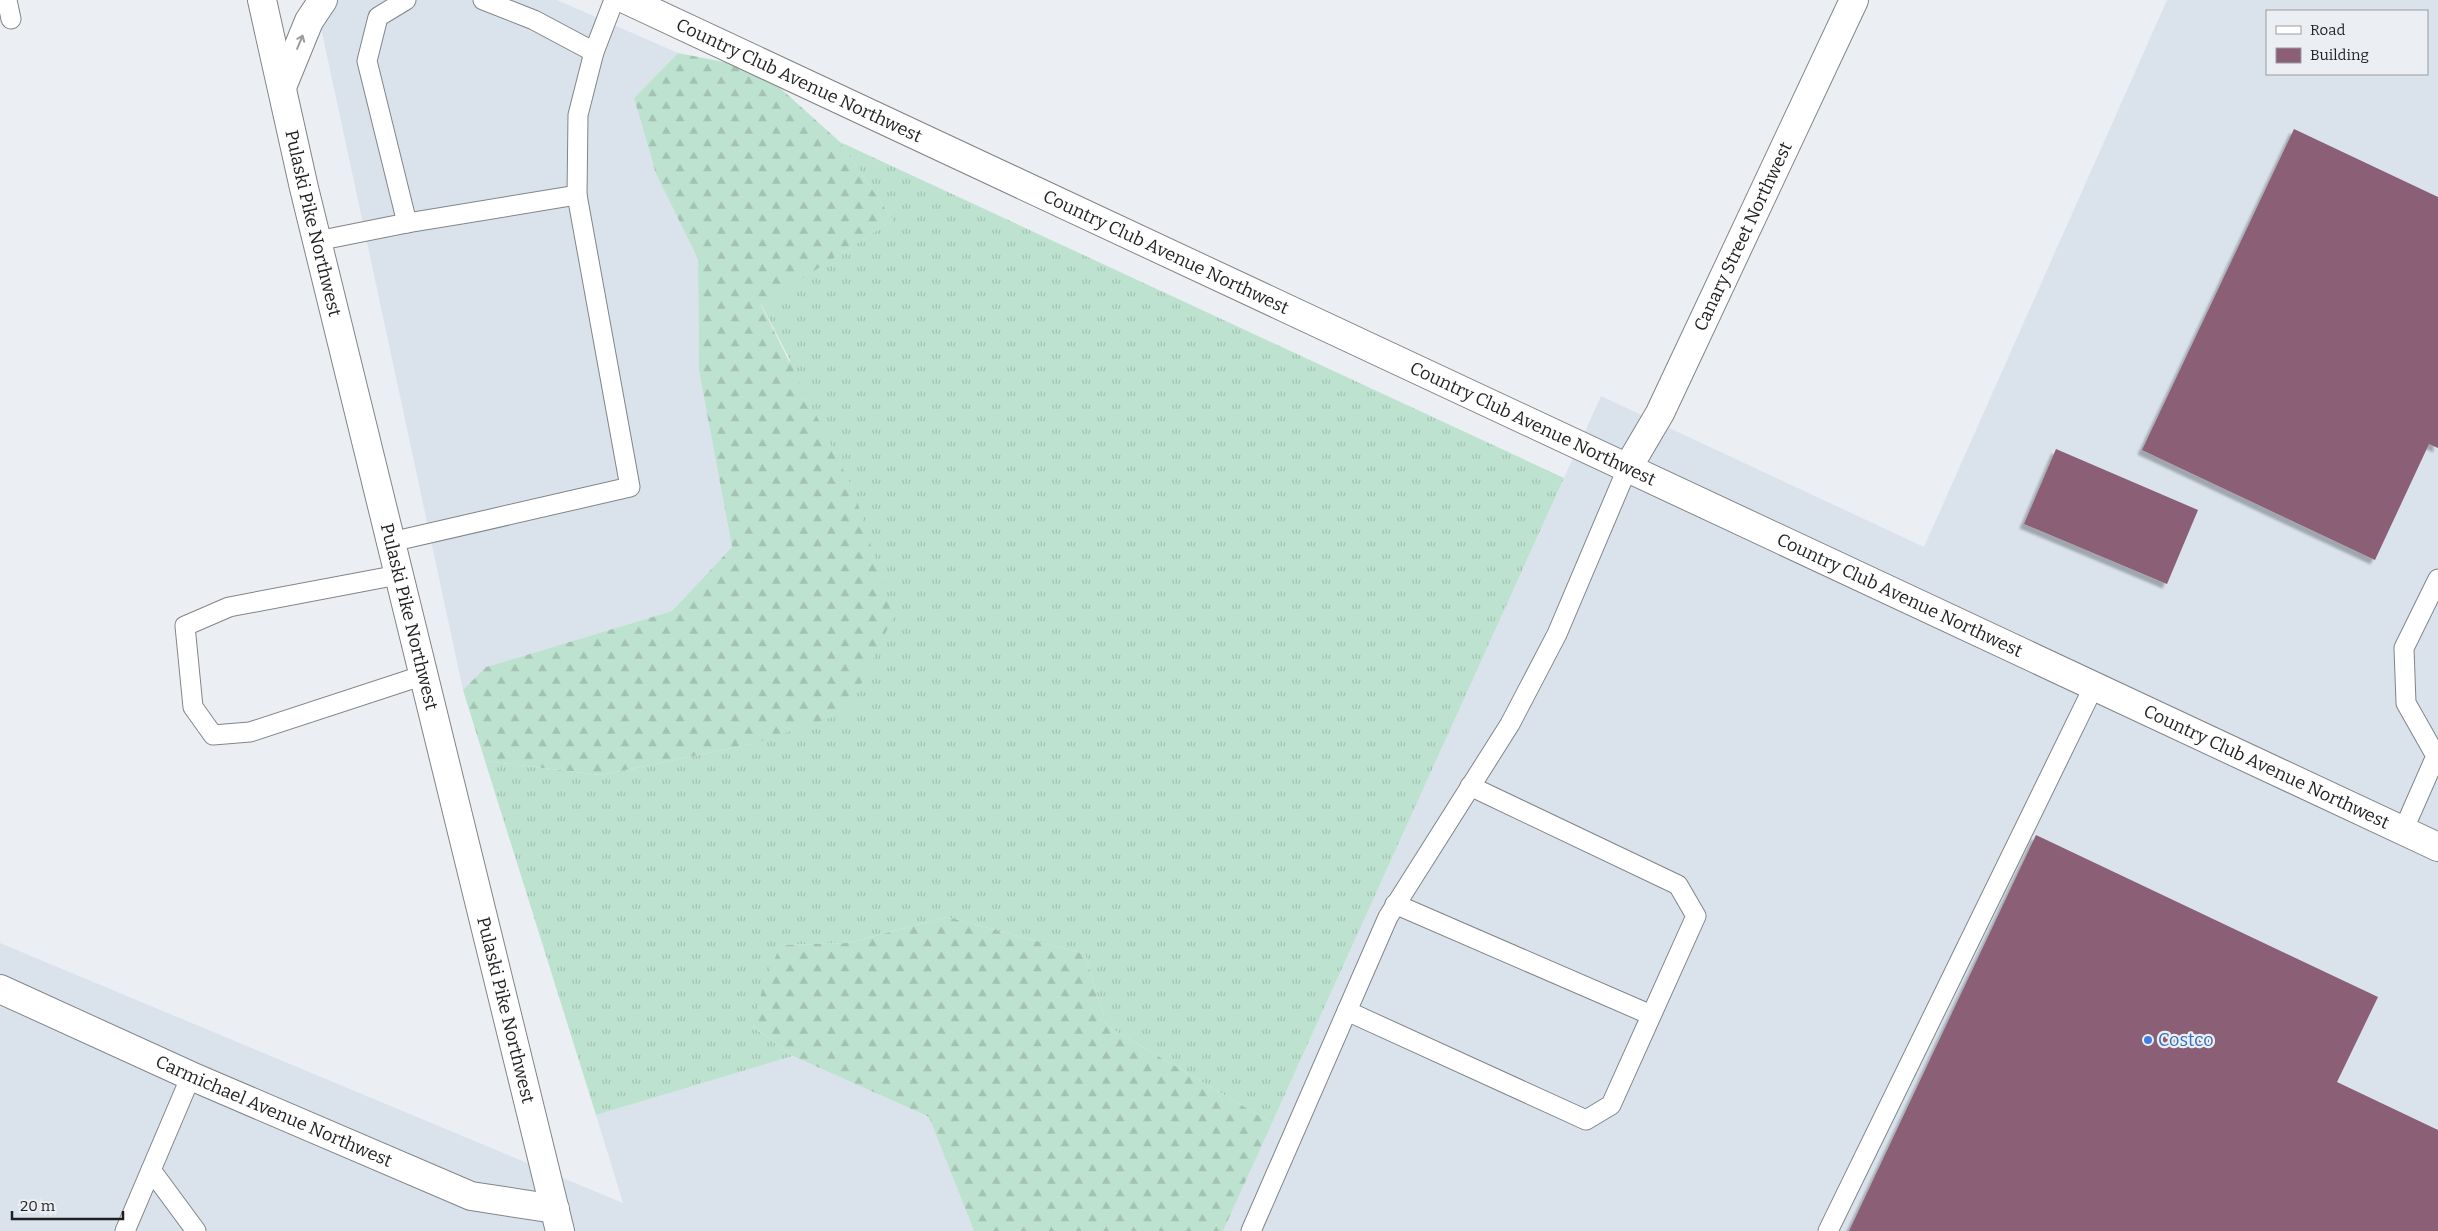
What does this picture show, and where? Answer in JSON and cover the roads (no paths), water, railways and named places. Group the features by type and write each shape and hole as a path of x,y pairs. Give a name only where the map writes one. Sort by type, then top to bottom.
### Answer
{"street":[{"name":"Pulaski Pike Northwest","path":"262,0 317,241 557,1220"},
{"path":"282,87 309,21 323,0"},
{"name":"Country Club Avenue Northwest","path":"627,0 2093,688 2438,847"},
{"name":"Canary Street Northwest","path":"1627,469 1660,413 1854,0"},
{"name":"Carmichael Avenue Northwest","path":"0,989 192,1076 471,1196 557,1220"}],"lane":[{"path":"7,0 11,19"},
{"path":"406,0 378,17 367,61 406,223"},
{"path":"484,0 534,20 594,52"},
{"path":"391,542 630,487 577,195 578,115 594,52 614,0"},
{"path":"317,241 406,223 577,195"},
{"path":"1251,1231 1388,917 1510,724 1557,634 1627,469"},
{"path":"398,575 229,607 185,626 193,707 213,735 250,732 424,675"},
{"path":"2403,831 2436,756 2406,703 2404,648 2438,579"},
{"path":"1828,1231 2093,688"},
{"path":"1347,1011 1586,1120 1611,1105 1696,916 1678,885 1470,786"},
{"path":"1396,904 1651,1015"},
{"path":"125,1231 192,1076"},
{"path":"151,1170 196,1231"}],"place":[{"name":"Costco","path":"2148,1040"}]}
